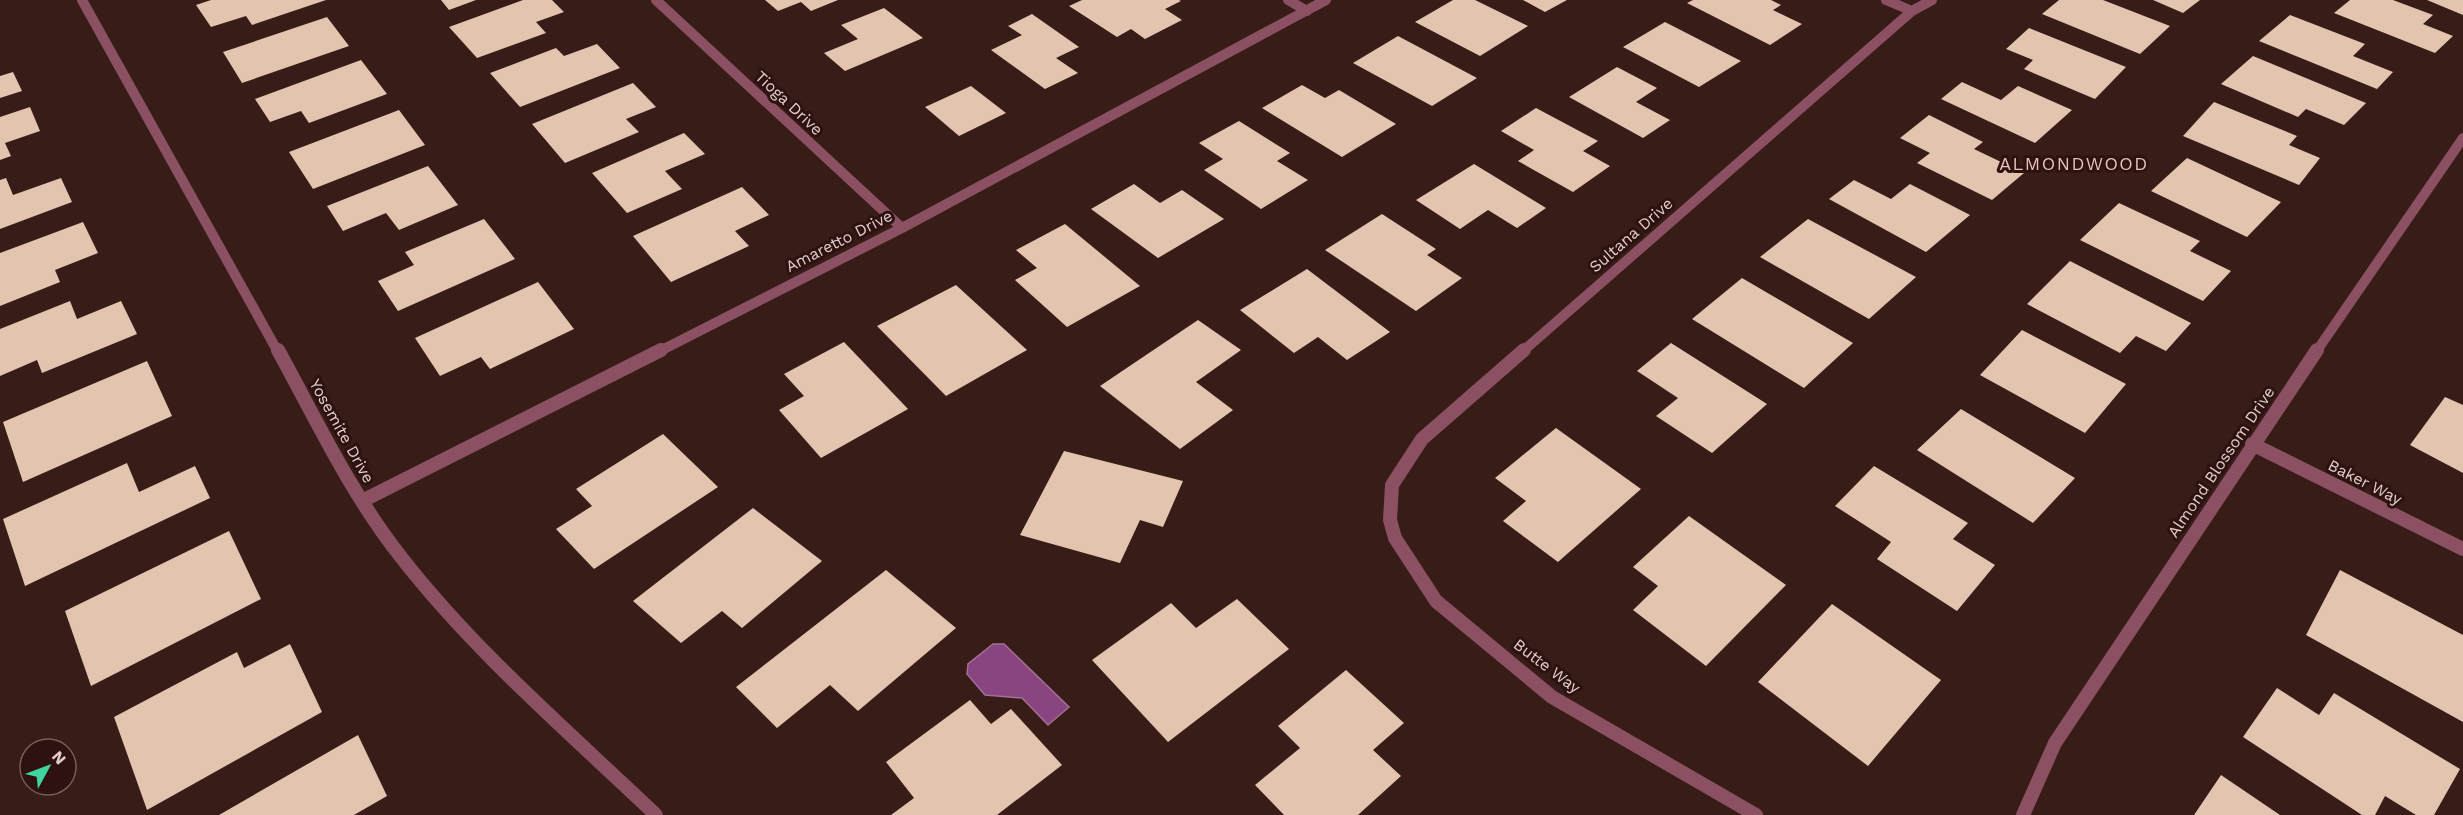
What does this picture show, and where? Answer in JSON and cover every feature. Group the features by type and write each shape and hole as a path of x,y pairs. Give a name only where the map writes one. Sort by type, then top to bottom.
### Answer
{"street":[{"name":"Yosemite Drive","path":"82,0 362,501 399,555 451,619 656,815"},
{"name":"Tioga Drive","path":"656,0 902,228"},
{"path":"1288,0 1307,10"},
{"name":"Amaretto Drive","path":"362,501 902,228 1326,0"},
{"path":"1886,0 1912,11"},
{"name":"Sultana Drive","path":"1390,520 1392,485 1422,439 1912,11 1932,0"},
{"name":"Almond Blossom Drive","path":"2023,815 2055,743 2252,444 2463,138"},
{"name":"Baker Way","path":"2252,444 2463,549"},
{"name":"Butte Way","path":"1390,520 1395,538 1436,601 1552,696 1756,815"}],"shaded area":[{"path":"993,644 1004,644 1069,707 1048,725 1022,698 985,695 967,674 968,664"}],"building":[{"path":"211,0 326,0 252,25 246,16 211,27 196,5"},
{"path":"441,0 476,0 449,10"},
{"path":"523,0 552,0 564,12 536,22 546,33 477,58 449,27"},
{"path":"765,0 838,0 811,11 801,2 778,11"},
{"path":"1082,0 1179,0 1181,1 1165,9 1182,20 1145,39 1131,29 1117,37 1069,6"},
{"path":"1453,0 1475,0 1528,26 1480,56 1415,22"},
{"path":"1523,0 1567,0 1545,12"},
{"path":"1693,0 1771,0 1781,5 1773,10 1802,24 1770,45 1687,3"},
{"path":"2059,0 2103,0 2170,26 2140,54 2042,14"},
{"path":"2153,0 2200,0 2183,13"},
{"path":"2350,0 2393,0 2433,15 2423,24 2453,36 2435,53 2334,13"},
{"path":"2427,0 2463,0 2463,15"},
{"path":"884,8 923,38 845,71 824,53 858,39 841,25"},
{"path":"1032,14 1079,47 1056,58 1078,73 1045,89 991,50 1022,35 1008,26"},
{"path":"2290,15 2365,44 2353,56 2393,72 2377,89 2259,41"},
{"path":"327,17 349,46 242,83 223,52"},
{"path":"1665,22 1741,61 1699,87 1623,47"},
{"path":"2029,28 2126,67 2095,99 2024,69 2033,60 2006,49"},
{"path":"1398,36 1477,78 1432,106 1353,63"},
{"path":"597,44 620,68 520,107 490,73 556,48 564,56"},
{"path":"2253,56 2366,103 2344,125 2306,109 2298,117 2221,84"},
{"path":"361,60 387,94 309,123 301,111 270,122 255,99"},
{"path":"1617,67 1657,88 1636,102 1670,120 1643,138 1569,97"},
{"path":"13,72 22,91 0,98 0,76"},
{"path":"1962,82 2001,100 2018,86 2072,110 2035,143 1941,99"},
{"path":"633,83 656,107 626,119 639,132 565,163 532,124"},
{"path":"1302,85 1325,98 1339,90 1396,124 1342,157 1262,108"},
{"path":"971,86 1006,113 959,136 925,107"},
{"path":"2214,102 2297,136 2289,145 2320,158 2299,185 2183,136"},
{"path":"30,107 40,131 5,143 11,156 0,160 0,117"},
{"path":"1536,108 1598,141 1583,151 1610,166 1573,192 1518,161 1534,150 1501,131"},
{"path":"399,110 425,145 313,189 289,152"},
{"path":"1929,115 1983,142 1974,149 2024,173 1992,200 1917,163 1930,153 1900,138"},
{"path":"1239,121 1290,153 1277,161 1308,180 1261,209 1204,170 1223,159 1199,143"},
{"path":"684,133 705,154 665,171 682,189 627,213 592,173"},
{"path":"2187,158 2281,202 2247,237 2151,191"},
{"path":"1474,164 1546,208 1517,228 1488,210 1460,229 1416,200"},
{"path":"428,166 458,205 399,230 386,213 343,231 327,206"},
{"path":"6,178 13,195 61,178 72,202 0,229 0,180"},
{"path":"1854,180 1891,199 1910,184 1970,215 1926,252 1829,199"},
{"path":"1134,184 1160,203 1182,190 1224,219 1158,258 1091,209"},
{"path":"742,187 769,215 735,231 749,246 671,282 633,236"},
{"path":"2119,203 2200,241 2190,251 2231,271 2203,301 2080,240"},
{"path":"1382,214 1436,249 1427,255 1462,278 1416,311 1325,250"},
{"path":"484,219 515,259 398,311 378,281 414,265 405,252"},
{"path":"1808,219 1916,277 1869,319 1760,257"},
{"path":"83,222 98,253 55,270 60,282 0,306 0,253"},
{"path":"1065,224 1140,286 1067,327 1015,280 1037,268 1016,250"},
{"path":"2070,261 2191,323 2166,351 2136,336 2120,353 2027,304"},
{"path":"1307,269 1390,332 1347,360 1318,337 1294,353 1240,310"},
{"path":"1742,278 1853,343 1804,388 1692,319"},
{"path":"538,282 574,329 490,369 481,357 440,376 415,338"},
{"path":"956,285 1027,350 946,396 877,326"},
{"path":"70,301 77,319 121,301 137,334 42,373 37,360 0,376 0,329"},
{"path":"1198,320 1241,350 1196,382 1233,410 1180,449 1100,386"},
{"path":"2022,330 2126,384 2085,433 1980,375"},
{"path":"844,342 908,409 821,458 779,410 804,396 784,374"},
{"path":"1671,343 1767,404 1712,453 1656,416 1678,398 1637,371"},
{"path":"147,361 172,416 23,482 3,422"},
{"path":"2445,397 2463,405 2463,473 2410,445"},
{"path":"1961,409 2075,478 2033,523 1917,450"},
{"path":"1556,428 1641,489 1558,562 1503,521 1526,501 1495,478"},
{"path":"663,434 718,487 594,569 556,529 592,506 576,489"},
{"path":"1064,451 1183,481 1163,527 1140,520 1120,563 1020,535"},
{"path":"127,463 139,492 195,466 210,498 25,586 3,519"},
{"path":"1874,466 1968,523 1953,539 1995,565 1957,611 1877,559 1891,542 1835,506"},
{"path":"753,508 822,561 742,628 722,611 681,643 633,601"},
{"path":"1689,516 1786,585 1706,666 1633,610 1658,586 1633,567"},
{"path":"229,531 261,599 91,686 65,611"},
{"path":"886,570 956,628 858,711 830,685 777,728 736,687"},
{"path":"2340,570 2463,635 2463,722 2306,635"},
{"path":"1237,599 1289,649 1168,742 1092,660 1171,603 1196,628"},
{"path":"1832,604 1941,680 1868,766 1758,682"},
{"path":"290,644 322,712 147,810 114,717 237,652 244,668"},
{"path":"1346,670 1404,723 1373,750 1401,776 1358,815 1284,815 1255,785 1300,748 1278,726"},
{"path":"2277,688 2319,715 2334,693 2460,769 2434,815 2416,815 2385,796 2375,815 2362,815 2243,737"},
{"path":"970,700 991,724 1011,709 1062,765 997,815 891,815 914,798 886,762"},
{"path":"358,735 387,796 354,815 219,815"},
{"path":"2221,775 2280,815 2194,815"}],"district":[{"name":"ALMONDWOOD","path":"2074,163"}]}
